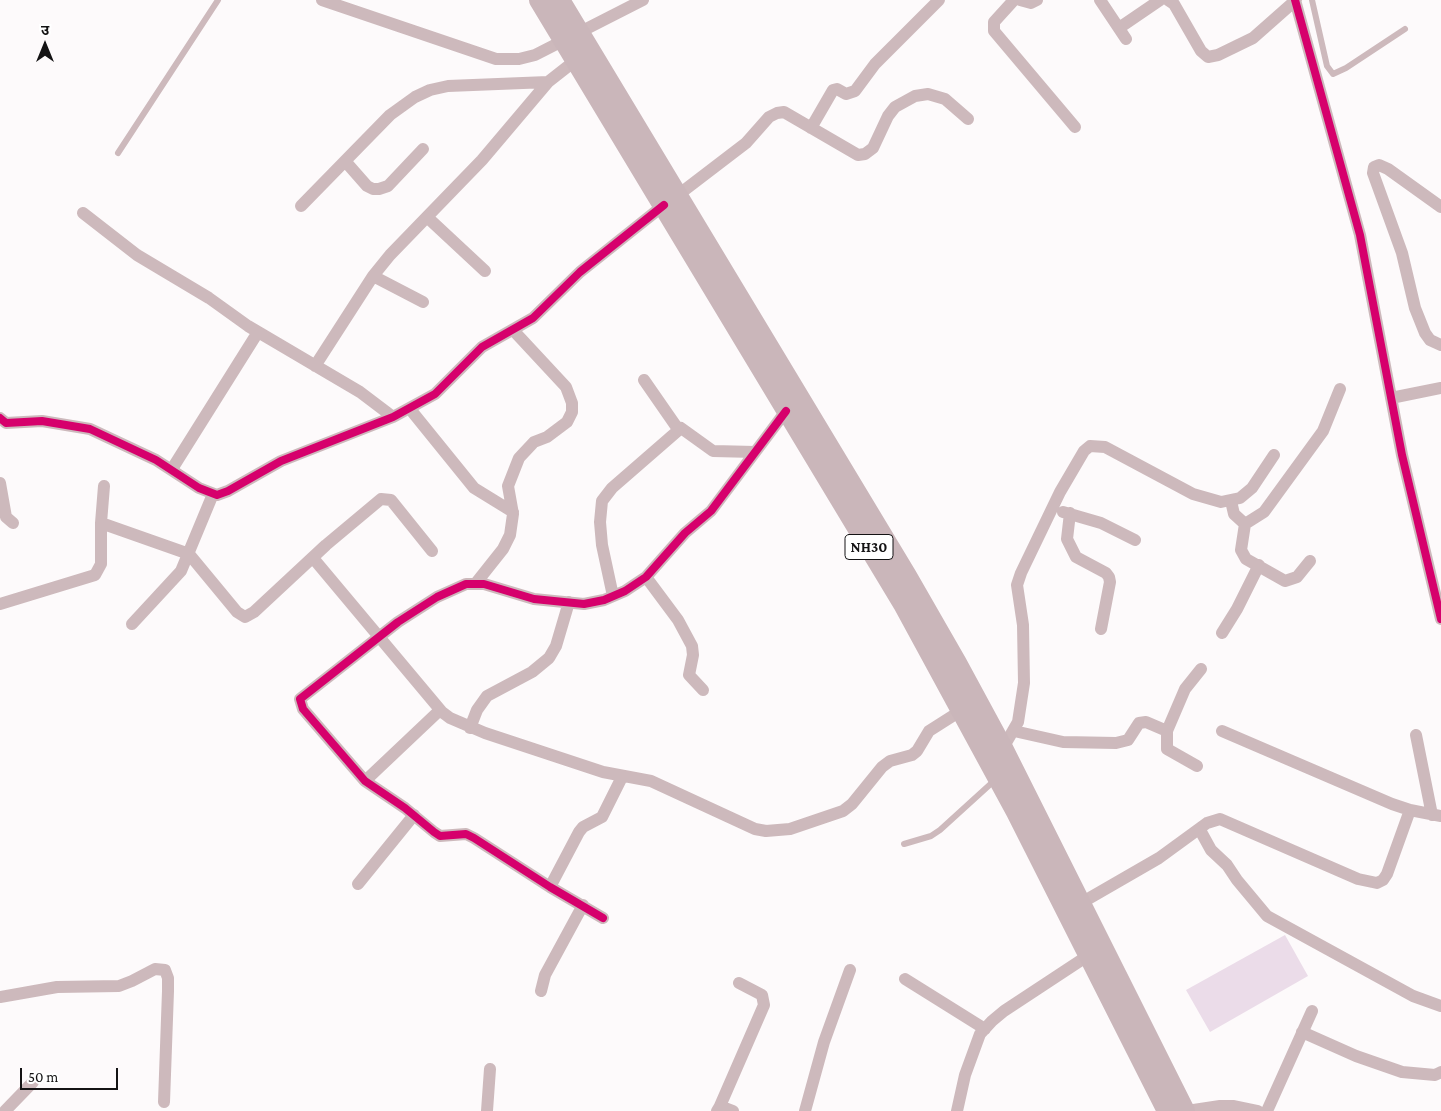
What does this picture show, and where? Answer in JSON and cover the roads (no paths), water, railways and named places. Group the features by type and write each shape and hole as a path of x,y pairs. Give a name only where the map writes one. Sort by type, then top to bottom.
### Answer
{"highway":[{"name":"NH30","path":"539,0 572,36 671,200 907,576 1003,748 1186,1111"},
{"name":"NH30","path":"560,0 572,36 576,60 671,200 786,411 903,604 998,777 1167,1111"}],"street":[{"path":"322,0 496,59 519,59 535,55 643,0"},
{"path":"811,128 831,93 838,89 846,94 855,91 875,64 939,0"},
{"path":"1014,0 994,22 994,31 1075,127"},
{"path":"1020,0 1031,3 1037,0"},
{"path":"1100,0 1126,39"},
{"path":"1119,28 1160,0"},
{"path":"1168,0 1174,4 1201,51 1208,57 1218,55 1253,38 1296,0 1360,235 1402,455 1441,619"},
{"path":"316,366 373,276 390,255 482,160 548,82 576,60"},
{"path":"302,206 402,105 430,90 448,86 548,82"},
{"path":"2,422 42,421 90,429 110,436 172,469 199,488 213,494 228,491 281,461 393,417 434,394 482,347 532,318 580,272 746,143 769,117 784,112 858,155 864,154 872,148 888,116 895,107 915,96 928,94 945,99 968,118"},
{"path":"346,161 367,186 379,189 388,186 423,149"},
{"path":"1441,207 1388,169 1378,165 1374,167 1373,173 1402,253 1415,308 1425,333 1430,340 1441,345"},
{"path":"83,212 137,255 208,298 258,332 360,392 393,417"},
{"path":"426,217 485,271"},
{"path":"373,276 423,302"},
{"path":"476,583 503,549 511,529 513,512 508,486 520,458 534,442 547,436 567,422 572,412 566,387 513,330"},
{"path":"172,469 258,332"},
{"path":"644,380 678,429"},
{"path":"1391,398 1441,388"},
{"path":"1310,561 1296,577 1285,581 1246,559 1242,554 1246,524 1264,512 1323,431 1340,389"},
{"path":"410,409 474,488 513,512"},
{"path":"604,918 550,887 466,834 440,836 414,815 365,781 303,709 300,699 378,637 454,588 476,583 518,596 584,604 613,596 646,577 685,533 711,511 786,411"},
{"path":"613,596 602,545 600,517 602,501 612,488 678,429 685,429 703,446 713,451 755,452"},
{"path":"1003,748 1018,722 1024,683 1023,625 1018,585 1021,573 1077,460 1090,446 1105,447 1193,494 1211,500 1231,501 1240,498 1252,488 1274,455"},
{"path":"0,483 6,517 12,523"},
{"path":"0,604 95,576 101,564 101,523 104,486"},
{"path":"132,624 138,615 178,575 189,554 213,494"},
{"path":"101,523 189,554 237,612 245,617 254,612 313,558 384,498 391,500 432,551"},
{"path":"1231,501 1234,514 1246,524"},
{"path":"1054,509 1101,523 1135,540"},
{"path":"1070,514 1066,532 1070,546 1080,560 1106,573 1110,582 1102,630"},
{"path":"313,558 440,710 470,728 622,777 651,781 755,829 766,831 790,829 842,811 852,804 882,767 890,762 912,755 917,751 929,731 962,710"},
{"path":"1222,633 1237,609 1259,565"},
{"path":"646,577 678,620 692,646 694,654 689,675 695,684 703,690"},
{"path":"470,728 477,710 487,696 532,672 549,658 556,646 569,602"},
{"path":"1197,766 1167,749 1167,731 1186,689 1201,669"},
{"path":"365,781 440,710"},
{"path":"1014,731 1063,742 1094,744 1116,743 1128,740 1142,722 1167,731"},
{"path":"1222,732 1410,810 1437,815 1416,735"},
{"path":"550,887 583,827 602,817 622,777"},
{"path":"1081,903 1159,858 1213,819 1228,821 1358,879 1377,883 1383,880 1387,874 1410,810"},
{"path":"358,884 414,815"},
{"path":"1200,830 1211,850 1227,864 1237,880 1267,916 1413,996 1441,1006"},
{"path":"541,991 545,975 583,905"},
{"path":"958,1111 965,1075 977,1040 985,1028 1004,1012 1089,955"},
{"path":"0,997 50,988 119,986 155,969 165,970 168,978 168,991 164,1102"},
{"path":"804,1111 824,1042 850,970"},
{"path":"905,979 985,1028"},
{"path":"733,1111 718,1108 764,1005 762,996 740,983"},
{"path":"1267,1111 1312,1011"},
{"path":"1302,1032 1356,1056 1402,1072 1435,1074 1441,1072"},
{"path":"487,1111 490,1069"},
{"path":"5,1111 33,1082"},
{"path":"1186,1111 1220,1106 1234,1106 1258,1111"}],"lane":[{"path":"118,153 218,0"},
{"path":"1312,0 1328,66 1333,74 1346,68 1405,29"},
{"path":"904,844 931,836 940,830 998,777"}]}
